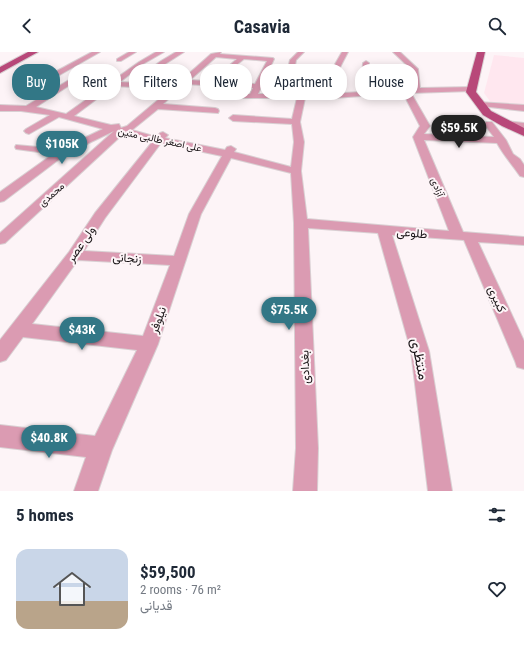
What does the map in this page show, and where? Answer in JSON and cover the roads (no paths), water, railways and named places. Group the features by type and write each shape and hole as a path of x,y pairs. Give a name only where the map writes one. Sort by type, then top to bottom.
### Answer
{"main road":[{"path":"0,66 28,52"},
{"path":"0,70 34,52"},
{"path":"481,52 471,92 487,113 506,124 523,130"}],"street":[{"path":"60,72 97,52"},
{"path":"119,60 133,52"},
{"path":"121,78 141,63 161,52"},
{"path":"160,64 181,52"},
{"path":"291,64 292,60 301,52"},
{"path":"338,64 345,52"},
{"path":"396,52 409,64"},
{"path":"192,74 216,53 242,58 271,59 253,96 260,96"},
{"path":"235,64 242,58"},
{"path":"31,108 68,84"},
{"path":"192,85 258,86"},
{"path":"418,90 472,89"},
{"path":"29,131 65,115 88,100"},
{"path":"0,198 62,152 120,128 157,106 163,100"},
{"path":"296,168 299,142 296,122 301,100"},
{"path":"411,100 425,126 418,137"},
{"path":"480,104 524,108"},
{"path":"157,106 215,111"},
{"name":"علی اصغر طالبی متین","path":"0,107 31,108 65,115 296,168"},
{"path":"233,118 296,122"},
{"path":"489,124 501,140 509,156 516,160 524,174"},
{"name":"محمدی","path":"0,240 120,128"},
{"name":"ولی عصر","path":"0,354 74,255 100,216 131,178 161,137"},
{"path":"418,137 501,140"},
{"name":"آزادی","path":"418,137 464,237"},
{"path":"20,147 62,152"},
{"name":"نیلوفر","path":"86,491 101,448 149,344 195,214 229,152"},
{"name":"بغدادی","path":"296,168 301,223 307,448 305,491"},
{"name":"طلوعی","path":"301,223 524,241"},
{"name":"منتظری","path":"384,230 420,351 440,491"},
{"name":"کبیری","path":"464,237 524,361"},
{"name":"زنجانی","path":"74,255 179,262"},
{"path":"18,329 149,344"},
{"path":"0,436 101,448"}]}
